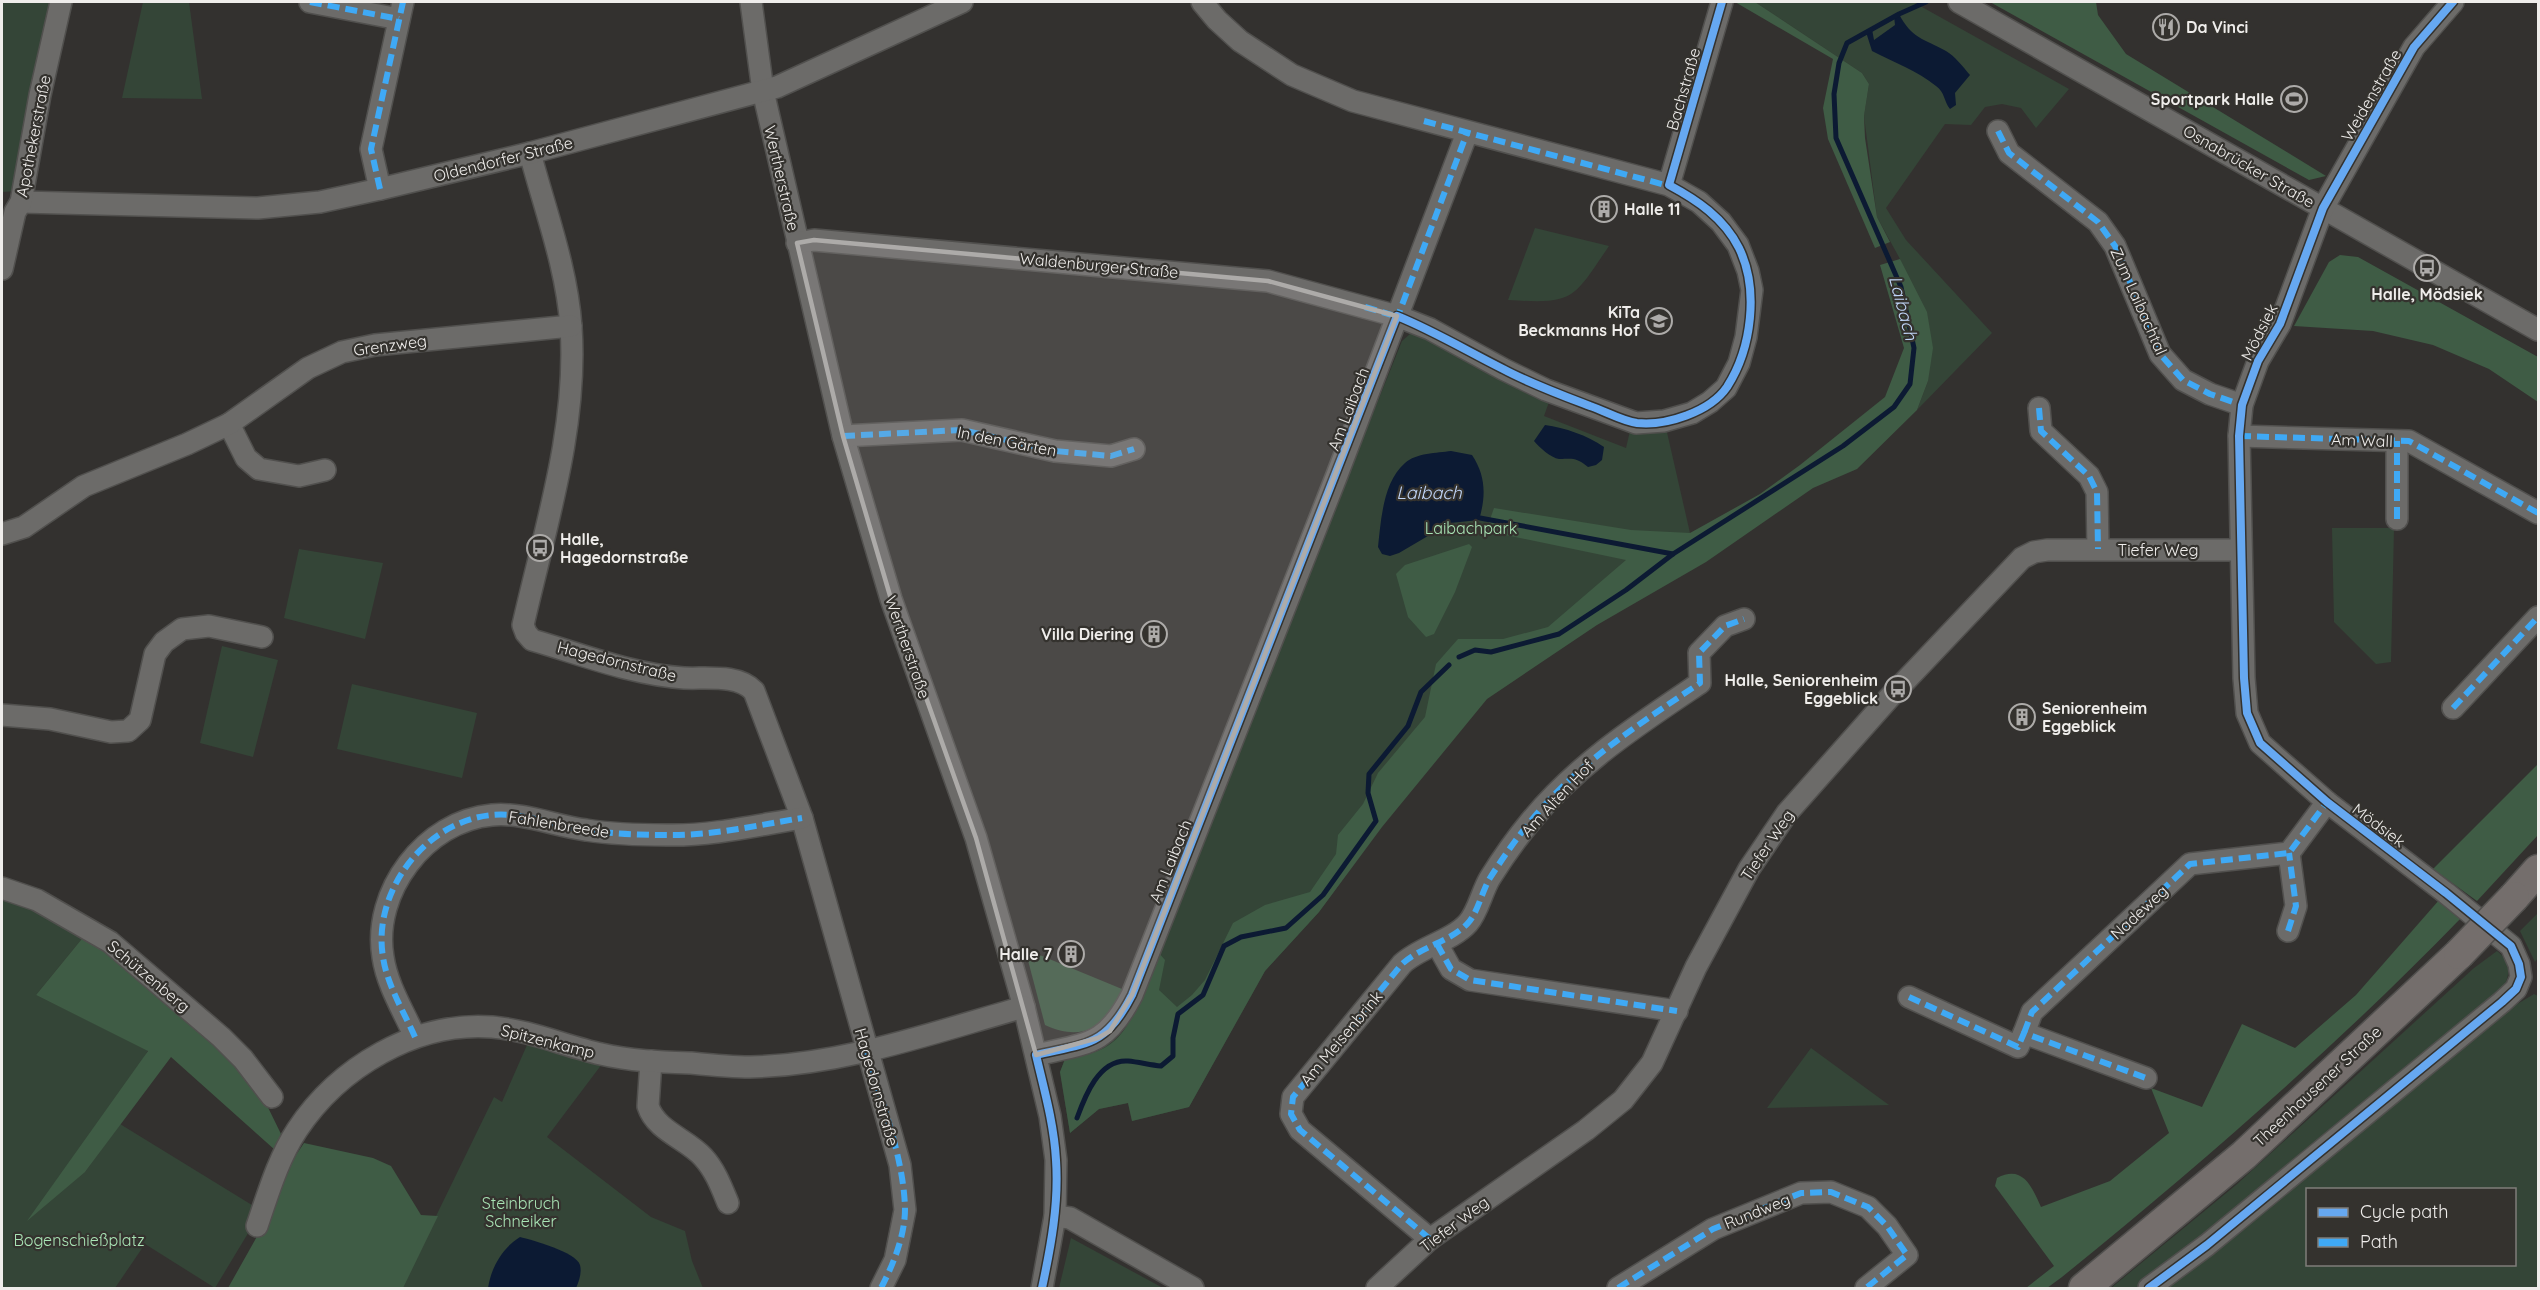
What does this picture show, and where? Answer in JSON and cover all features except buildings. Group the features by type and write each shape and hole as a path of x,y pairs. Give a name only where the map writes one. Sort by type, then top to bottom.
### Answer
{"main road":[{"name":"Theenhausener Straße","path":"2084,1288 2244,1155 2459,954 2538,870"}],"street":[{"name":"Apothekerstraße","path":"2,270 15,212 21,202 40,95 61,2"},
{"path":"310,2 401,10 371,149 380,189"},
{"name":"Wertherstraße","path":"751,2 763,91 843,436 891,599 976,838 1036,1054 1050,1116 1056,1160 1055,1216 1042,1288"},
{"name":"Oldendorfer Straße","path":"21,202 102,206 258,208 320,202 530,153 777,87 962,2"},
{"path":"1202,2 1217,20 1240,41 1292,75 1353,101 1669,185 1699,202 1721,222 1738,245 1748,271 1752,290 1746,337 1739,363 1726,388 1710,402 1692,413 1664,421 1636,423 1546,390 1430,329 1397,316"},
{"name":"Bachstraße","path":"1669,185 1722,2"},
{"name":"Weidenstraße","path":"2323,208 2414,47 2453,2"},
{"name":"Osnabrücker Straße","path":"1966,5 2538,330"},
{"name":"Zum Laibachtal","path":"1998,131 2009,153 2098,222 2115,246 2160,354 2183,380 2210,394 2242,405"},
{"name":"Am Laibach","path":"1036,1054 1083,1045 1098,1038 1110,1030 1124,1012 1329,497 1467,133"},
{"name":"Hagedornstraße","path":"530,153 564,281 571,326 572,366 566,431 523,624 532,640 619,665 676,677 740,681 748,684 754,691 802,818 900,1165 905,1210 895,1260 881,1288"},
{"name":"Mödsiek","path":"2150,1288 2207,1245 2502,1002 2516,989 2521,977 2519,964 2511,946 2327,802 2260,743 2247,713 2240,550 2239,435 2242,405 2258,361 2280,324 2323,208"},
{"name":"Waldenburger Straße","path":"797,243 814,240 1268,281 1397,316"},
{"name":"Grenzweg","path":"2,534 24,526 84,486 187,444 229,424 308,368 342,352 375,345 571,326"},
{"path":"2039,408 2041,431 2089,476 2097,492 2098,549"},
{"path":"229,424 246,458 259,469 299,476 326,470"},
{"name":"In den Gärten","path":"843,436 962,430 1055,451 1111,456 1134,449"},
{"name":"Am Wall","path":"2239,435 2409,441 2538,513"},
{"path":"2397,441 2397,519"},
{"name":"Tiefer Weg","path":"1377,1288 1430,1239 1586,1130 1623,1100 1652,1064 1696,967 1749,869 1787,813 1889,698 2022,558 2034,552 2047,550 2240,550"},
{"path":"2453,708 2538,617"},
{"name":"Am Alten Hof","path":"1437,944 1468,923 1490,879 1530,821 1587,763 1700,683 1699,653 1725,626 1744,619"},
{"path":"2,715 50,720 111,732 129,731 140,720 155,654 164,642 182,628 209,626 262,637"},
{"path":"2288,931 2296,906 2289,854 2327,802"},
{"name":"Fahlenbreede","path":"415,1037 386,970 382,956 382,929 389,895 404,870 429,840 464,821 492,815 512,816 586,830 670,836 802,818"},
{"name":"Nadeweg","path":"2024,1033 2032,1012 2190,864 2289,854"},
{"name":"Schützenberg","path":"2,888 37,900 110,942 221,1037 243,1059 272,1097"},
{"path":"1437,944 1451,969 1470,980 1677,1011"},
{"name":"Am Meisenbrink","path":"1430,1239 1300,1130 1291,1114 1293,1097 1402,964 1412,955 1437,944"},
{"path":"1909,997 2018,1047 2024,1033 2146,1078"},
{"name":"Spitzenkamp","path":"257,1226 277,1171 295,1133 314,1105 340,1080 382,1053 415,1037 461,1027 492,1027 524,1033 603,1055 651,1061 750,1067 804,1062 866,1051 1024,1007"},
{"path":"651,1061 648,1106 651,1113 658,1122 701,1155 714,1170 728,1203"},
{"name":"Rundweg","path":"1618,1288 1713,1229 1801,1193 1831,1192 1868,1207 1887,1226 1907,1255 1866,1288"},
{"path":"1055,1216 1070,1218 1193,1288"}],"highlighted area":[{"path":"814,240 1268,281 1397,316 1132,995 1110,1031 1098,1038 1036,1055 976,838 891,599 843,436 797,243"}],"green space":[{"path":"2,2 55,2 17,191 2,192"},
{"path":"143,2 189,2 202,99 122,98"},
{"path":"1735,2 1755,2 1862,73 1869,84 1864,116 1865,138 1877,217 1890,242 1875,248 1828,139 1823,108 1833,59"},
{"path":"1755,2 1913,2 2069,89 2036,128 2021,108 2002,104 1985,107 1971,125 1945,124 1886,208 1906,240 1992,333 1917,410 1928,381 1900,259 1877,217 1864,116 1869,84 1862,73"},
{"path":"1990,2 2096,2 2098,15 2126,54 2326,176 2309,180"},
{"path":"1535,228 1609,246 1587,278 1570,295 1547,301 1508,300"},
{"path":"2340,255 2358,257 2538,357 2538,402 2489,369 2433,345 2373,331 2294,326 2329,262"},
{"path":"1900,259 1927,312 1933,348 1928,381 1917,410 1857,469 1813,488 1706,562 1597,625 1487,699 1382,827 1319,912 1265,971 1189,1107 1132,1121 1128,1103 1099,1109 1070,1133 1060,1072 1065,1059 1099,1051 1118,1038 1133,1016 1158,952 1165,960 1159,990 1177,1007 1205,980 1233,923 1265,905 1310,892 1336,854 1338,835 1363,804 1378,773 1425,717 1436,664 1458,639 1503,639 1548,627 1626,560 1486,531 1494,508 1631,530 1690,533 1760,494 1885,397 1904,348 1880,265"},
{"name":"Laibachpark","path":"1410,334 1423,335 1549,402 1544,416 1626,448 1630,431 1666,428 1690,533 1485,683 1319,912 1265,971 1189,1107 1132,1121 1128,1103 1099,1109 1070,1133 1060,1072 1065,1059 1098,1050 1125,1030 1402,341"},
{"path":"2332,528 2394,528 2391,662 2376,664 2334,622"},
{"path":"1469,544 1472,547 1455,592 1434,634 1426,637 1408,617 1396,574 1405,565"},
{"path":"299,549 383,563 365,639 284,618"},
{"path":"222,646 278,660 253,757 200,743"},
{"path":"352,684 477,713 462,778 337,749"},
{"path":"2538,764 2538,835 2477,901 2433,869"},
{"name":"Bogenschießplatz","path":"2,895 85,935 36,995 148,1050 85,1172 120,1124 257,1208 253,1225 215,1288 145,1244 115,1288 2,1288"},
{"path":"2440,899 2461,918 2365,1013 2267,1104 2062,1277 2047,1288 2026,1288 2054,1266 1995,1186 1997,1178 2006,1174 2020,1176 2030,1185 2041,1207 2110,1181 2169,1133 2151,1088 2202,1107 2242,1024 2295,1048 2356,995"},
{"path":"2538,913 2538,958 2535,962 2520,931"},
{"path":"85,935 212,1040 258,1087 281,1134 275,1150 171,1057 85,1172 27,1221 148,1051 36,995"},
{"path":"1025,949 1122,989 1109,1013 1092,1028 1083,1031 1071,1032 1045,1025"},
{"path":"2497,951 2502,955 2508,969 2502,990 2165,1267 2136,1288 2111,1288 2236,1185 2474,968"},
{"path":"2534,994 2538,996 2538,1288 2166,1288 2509,1009"},
{"name":"Steinbruch Schneiker","path":"527,1045 602,1064 547,1137 651,1217 685,1231 692,1261 703,1288 401,1288 494,1097 502,1102"},
{"path":"1811,1048 1889,1105 1767,1108"},
{"path":"304,1143 373,1158 391,1166 421,1215 438,1216 403,1288 228,1288 268,1217 288,1167"},
{"path":"1071,1238 1163,1288 1059,1288"}],"water":[{"path":"1899,14 1914,33 1949,53 1970,75 1955,93 1956,105 1950,109 1939,88 1913,71 1872,51 1866,32 1872,29 1874,40 1895,25 1894,16"},
{"path":"1545,425 1576,433 1604,447 1602,460 1588,467 1577,460 1559,459 1549,454 1534,441"},
{"name":"Laibach","path":"1451,451 1472,455 1477,463 1484,494 1479,520 1450,523 1399,553 1390,556 1382,554 1378,547 1384,502 1398,471 1415,457"},
{"path":"520,1237 553,1247 577,1260 581,1271 576,1288 488,1288 498,1259"}],"waterway":[{"name":"Laibach","path":"1459,657 1475,650 1491,652 1559,634 1626,590 1673,554 1843,446 1894,407 1910,384 1914,348 1901,287 1836,138 1834,94 1839,63 1847,43 1926,2"},
{"name":"Laibach","path":"1480,518 1673,554"},
{"name":"Laibach","path":"1077,1118 1095,1080 1109,1066 1128,1061 1161,1066 1173,1056 1173,1038 1178,1014 1203,995 1224,946 1241,937 1286,928 1323,895 1376,821 1368,793 1369,774 1408,726 1421,692 1449,665"}],"marked path":[{"path":"310,2 399,19"},
{"path":"380,189 371,149 403,2"},
{"path":"1424,121 1673,187"},
{"path":"1998,131 2009,153 2098,222 2115,246 2160,354 2183,380 2210,394 2242,405"},
{"path":"1396,321 1467,133"},
{"path":"1365,307 1402,318"},
{"path":"2039,408 2041,431 2089,476 2097,492 2098,549"},
{"path":"843,436 962,430 1055,451 1111,456 1134,449"},
{"path":"2239,436 2409,441 2538,513"},
{"path":"2397,441 2397,519"},
{"path":"2453,708 2538,617"},
{"path":"1430,1239 1300,1130 1291,1114 1293,1097 1402,964 1453,935 1468,923 1475,913 1487,883 1520,835 1548,801 1588,763 1700,683 1699,653 1725,626 1744,619"},
{"path":"2024,1033 2032,1012 2190,864 2289,853 2327,802"},
{"path":"415,1037 388,978 383,957 382,932 386,908 395,885 408,864 425,845 445,831 468,820 492,815 515,816 596,831 657,835 718,832 802,818"},
{"path":"2288,931 2296,906 2289,853"},
{"path":"1437,944 1451,969 1470,980 1677,1011"},
{"path":"1909,997 2018,1047 2024,1033 2146,1078"},
{"path":"866,1051 885,1109 904,1190 903,1230 898,1250 881,1288"},
{"path":"1618,1288 1713,1229 1801,1193 1831,1192 1868,1207 1887,1226 1907,1255 1866,1288"}],"cycle path":[{"path":"1042,1288 1054,1224 1057,1176 1051,1120 1036,1055 1094,1040 1113,1024 1132,995 1397,316 1524,380 1637,423 1674,420 1699,410 1719,396 1736,372 1747,337 1750,318 1751,300 1745,264 1733,237 1718,219 1690,197 1669,185 1722,2"},
{"path":"2149,1288 2207,1245 2502,1002 2516,989 2521,977 2519,964 2511,946 2327,802 2260,743 2247,713 2244,678 2239,436 2242,405 2258,361 2280,324 2323,208 2414,47 2453,2"}],"place":[{"name":"Da Vinci","path":"2166,27"},
{"name":"Sportpark Halle","path":"2294,99"},
{"name":"Halle 11","path":"1604,209"},
{"name":"Halle, Mödsiek","path":"2427,268"},
{"name":"KiTa Beckmanns Hof","path":"1659,321"},
{"name":"Halle, Hagedornstraße","path":"540,548"},
{"name":"Villa Diering","path":"1154,634"},
{"name":"Halle, Seniorenheim Eggeblick","path":"1898,689"},
{"name":"Seniorenheim Eggeblick","path":"2022,717"},
{"name":"Halle 7","path":"1071,954"}]}
